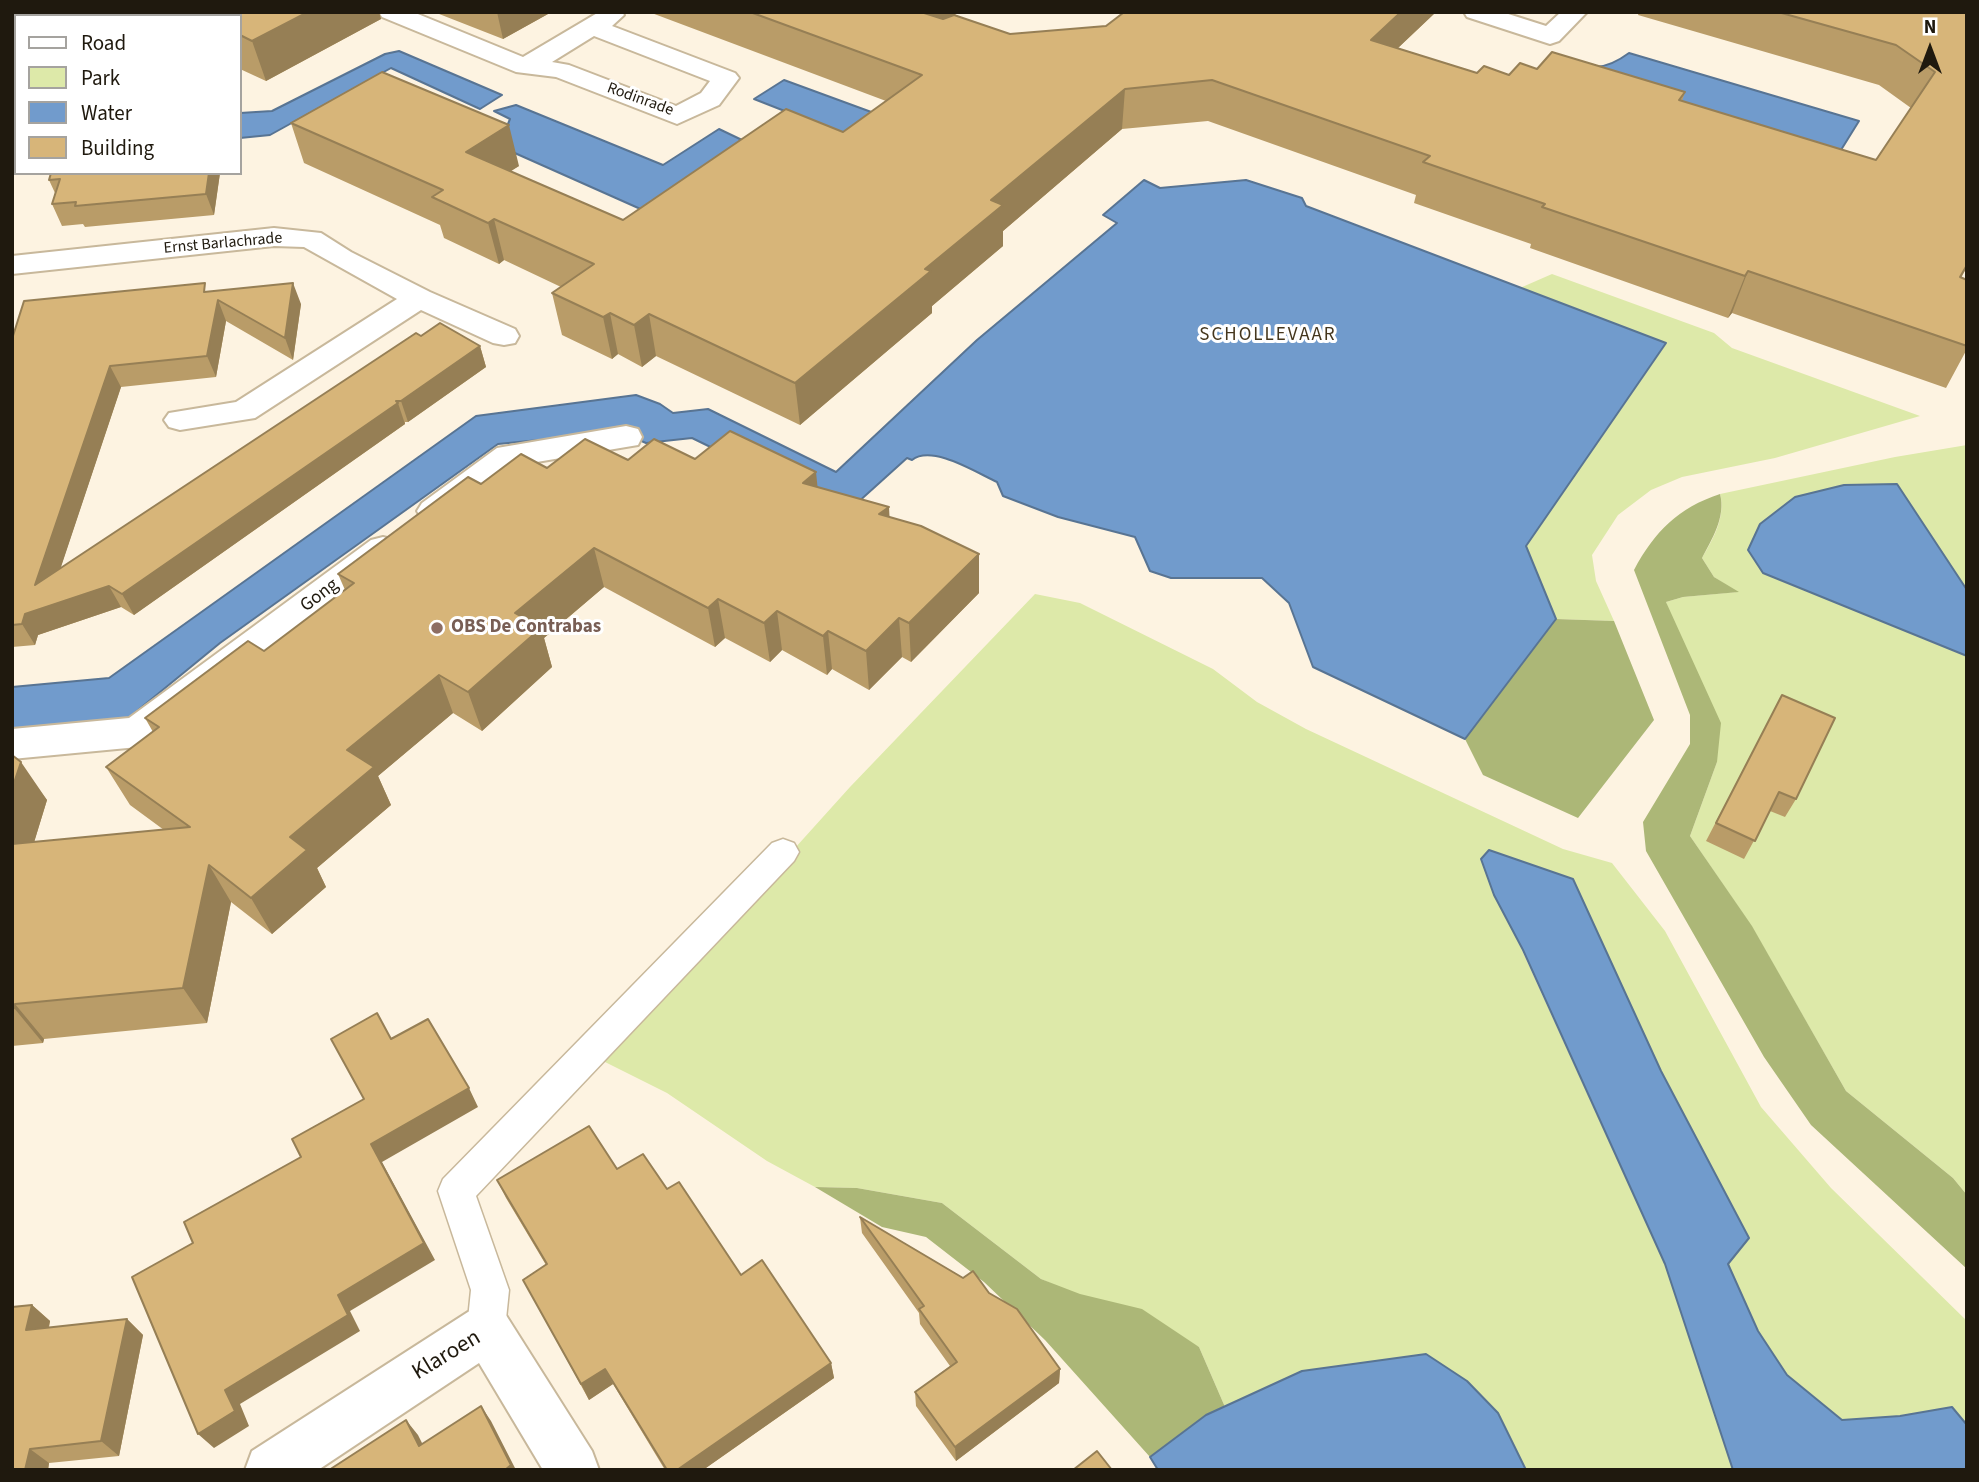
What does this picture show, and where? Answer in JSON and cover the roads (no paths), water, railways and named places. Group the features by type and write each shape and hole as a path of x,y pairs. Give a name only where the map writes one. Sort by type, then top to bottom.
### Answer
{"street":[{"name":"Rodinrade","path":"391,12 525,66 560,70 677,116 710,99 726,78 592,27"},
{"path":"525,66 617,12"},
{"path":"1476,12 1550,36 1575,12"},
{"name":"Ernst Barlachrade","path":"12,265 274,237 311,239 341,258 419,298 504,336"},
{"path":"180,420 244,411 419,298"},
{"name":"Gong","path":"12,744 138,732 509,456 626,437"},
{"name":"Klaroen","path":"271,1470 486,1329 573,1470"}],"lane":[{"path":"486,1329 490,1290 456,1191 783,852"}],"water":[{"path":"399,51 502,95 480,109 391,68 270,135 242,138 242,113 272,111 385,54"},
{"path":"1629,53 1859,121 1836,158 1549,58 1599,67"},
{"path":"784,80 904,124 874,146 754,99"},
{"path":"516,105 663,165 719,129 742,140 645,211 499,146 510,119 494,111"},
{"path":"1144,180 1160,188 1246,180 1302,198 1306,206 1666,343 1526,546 1556,619 1465,739 1313,667 1289,603 1262,578 1171,578 1150,571 1135,537 1058,517 1003,496 997,482 954,462 931,455 912,460 907,458 846,513 692,438 646,443 621,432 498,444 220,643 126,720 12,729 12,687 109,678 476,416 636,395 660,404 673,413 708,409 836,472 977,340 1117,223 1103,215"},
{"path":"1897,484 1967,590 1967,656 1763,573 1748,550 1760,524 1795,497 1844,485"},
{"path":"1489,850 1573,879 1661,1071 1749,1238 1728,1264 1758,1331 1787,1375 1842,1420 1900,1416 1952,1407 1967,1425 1967,1470 1733,1470 1665,1264 1523,950 1494,895 1481,859"},
{"path":"1426,1354 1467,1381 1498,1413 1526,1470 1158,1470 1150,1457 1206,1415 1302,1371"}],"place":[{"name":"OBS De Contrabas","path":"437,628"}],"district":[{"name":"SCHOLLEVAAR","path":"1268,336"}]}
